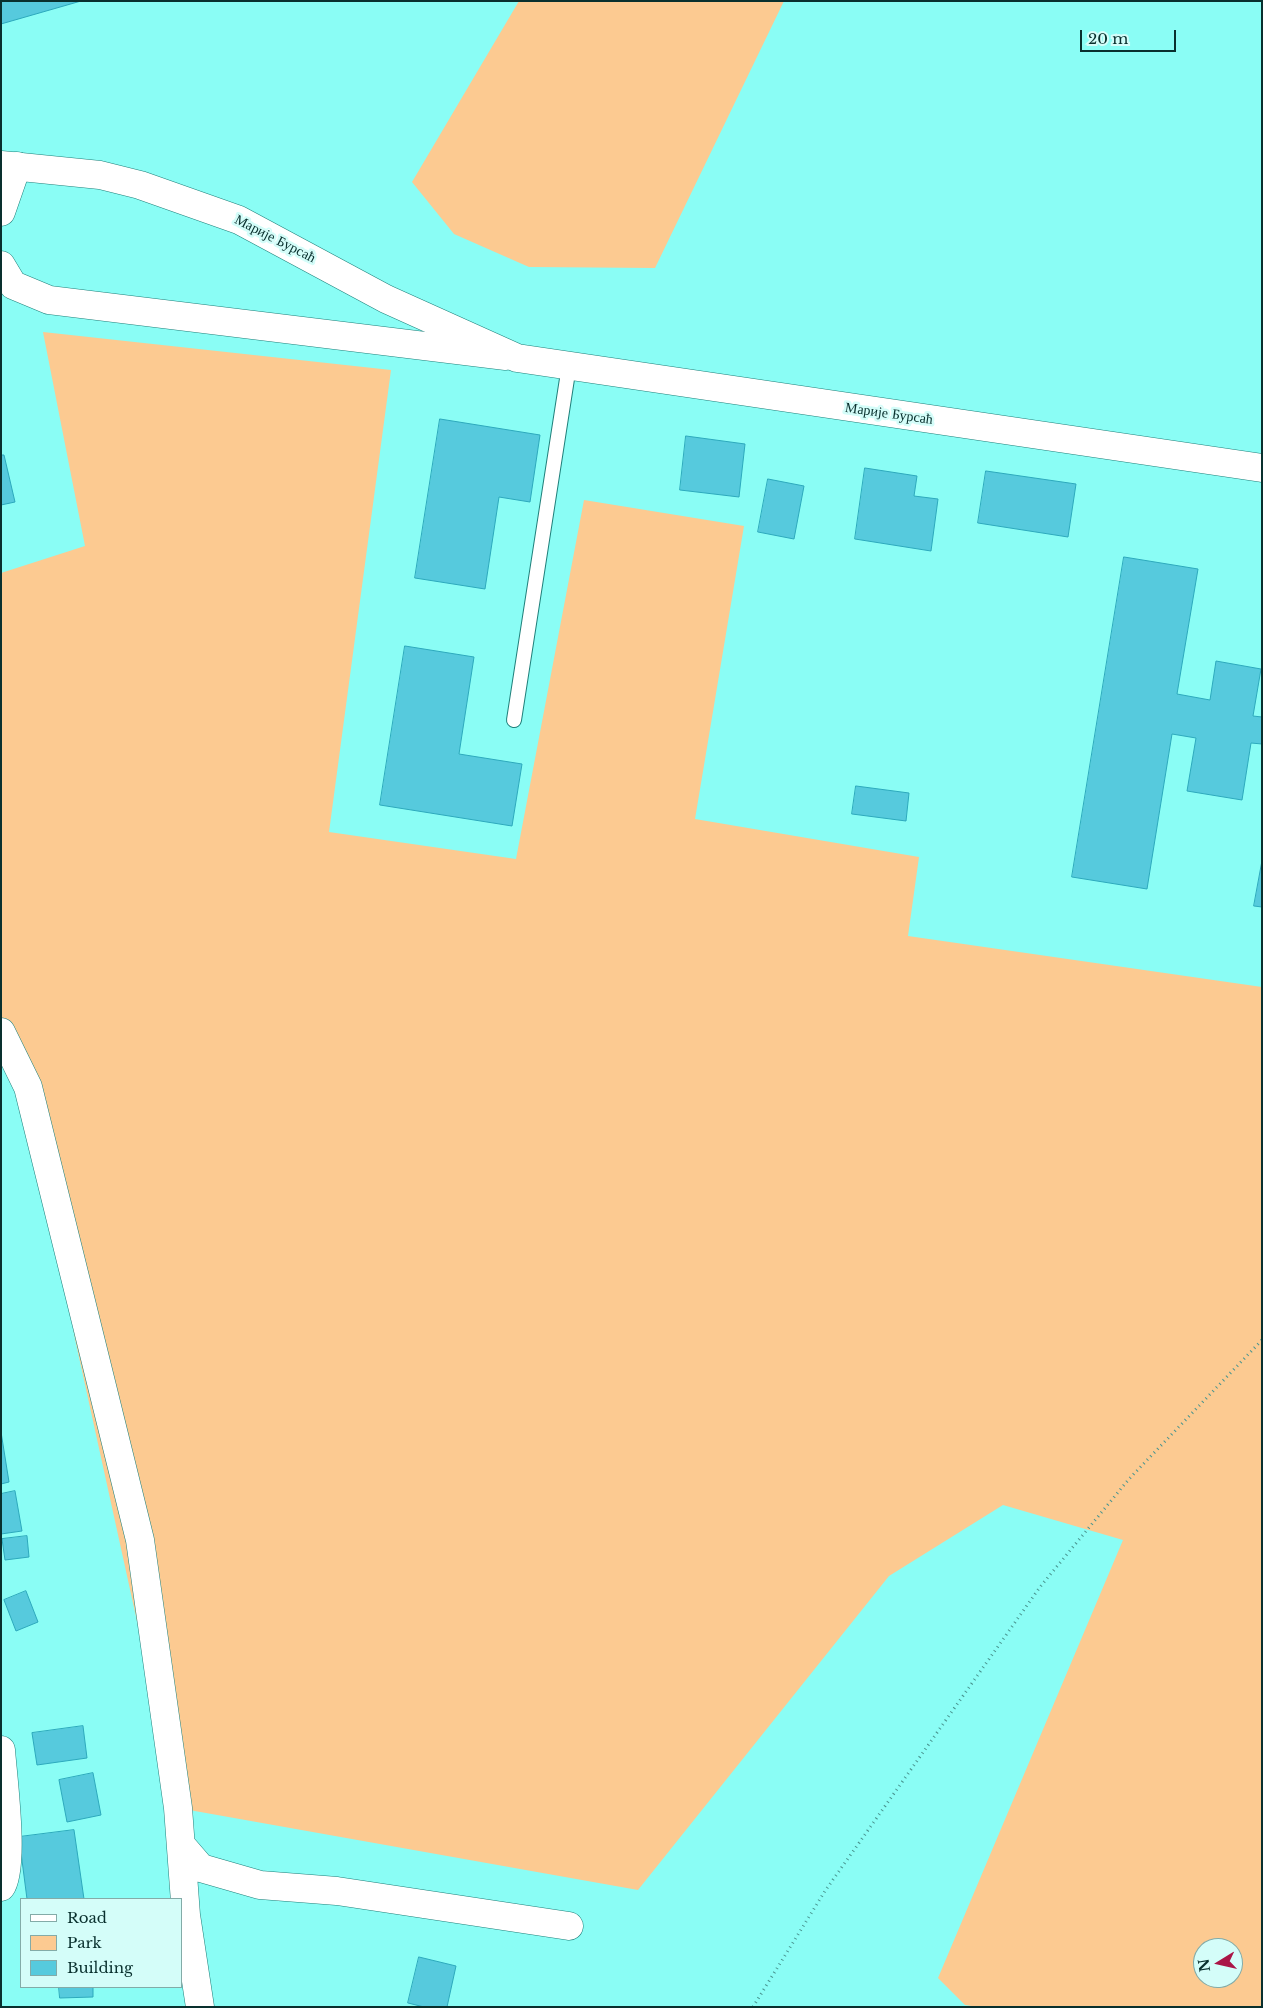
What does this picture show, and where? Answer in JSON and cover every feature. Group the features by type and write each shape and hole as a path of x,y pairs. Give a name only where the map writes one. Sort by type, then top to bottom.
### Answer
{"street":[{"name":"Марије Бурсаћ","path":"1,212 9,165 116,179 140,185 239,220 386,299 517,358"},
{"name":"Марије Бурсаћ","path":"5,278 49,300 517,358 1262,468"},
{"path":"1,1032 28,1087 140,1540 161,1679 182,1846 186,1915 200,2007"},
{"path":"1,1750 8,1853 6,1881 1,1887"},
{"path":"182,1846 201,1868 260,1885 337,1891 570,1926"}],"lane":[{"path":"514,720 569,366"}],"path":[{"path":"753,2007 825,1891 1040,1587 1129,1479 1262,1340"}],"green space":[{"path":"519,1 784,1 655,268 529,267 454,234 412,182"},
{"path":"43,332 391,370 329,832 516,859 584,500 744,526 695,819 919,857 908,936 1262,987 1262,2007 978,2007 965,2005 938,1978 1123,1540 1003,1505 889,1576 638,1890 178,1808 75,1339 35,1115 1,1050 1,573 85,546"}],"building":[{"path":"1,1 81,1 1,24"},
{"path":"440,419 540,435 530,502 499,497 485,589 415,578"},
{"path":"686,436 745,444 739,497 680,490"},
{"path":"1,455 4,455 15,502 1,505"},
{"path":"865,468 917,476 914,496 938,499 931,551 855,539"},
{"path":"986,471 1076,484 1068,537 978,523"},
{"path":"768,479 804,486 794,539 758,532"},
{"path":"1124,557 1198,569 1177,694 1210,700 1216,661 1261,669 1253,716 1262,717 1262,744 1251,743 1242,800 1187,791 1196,738 1172,734 1147,889 1072,877"},
{"path":"405,646 474,657 459,754 522,764 512,826 380,805"},
{"path":"856,786 909,793 906,821 852,814"},
{"path":"1262,861 1262,907 1254,906"},
{"path":"1,1432 9,1482 1,1484"},
{"path":"15,1491 22,1531 1,1534 1,1494"},
{"path":"27,1536 29,1557 5,1560 2,1539"},
{"path":"26,1591 38,1622 16,1631 4,1600"},
{"path":"83,1726 87,1758 37,1765 32,1733"},
{"path":"93,1773 101,1815 67,1822 59,1780"},
{"path":"74,1830 84,1898 27,1898 19,1837"},
{"path":"419,1957 456,1966 447,2007 424,2007 408,2003"},
{"path":"59,1988 93,1988 93,1997 60,1998"}]}
